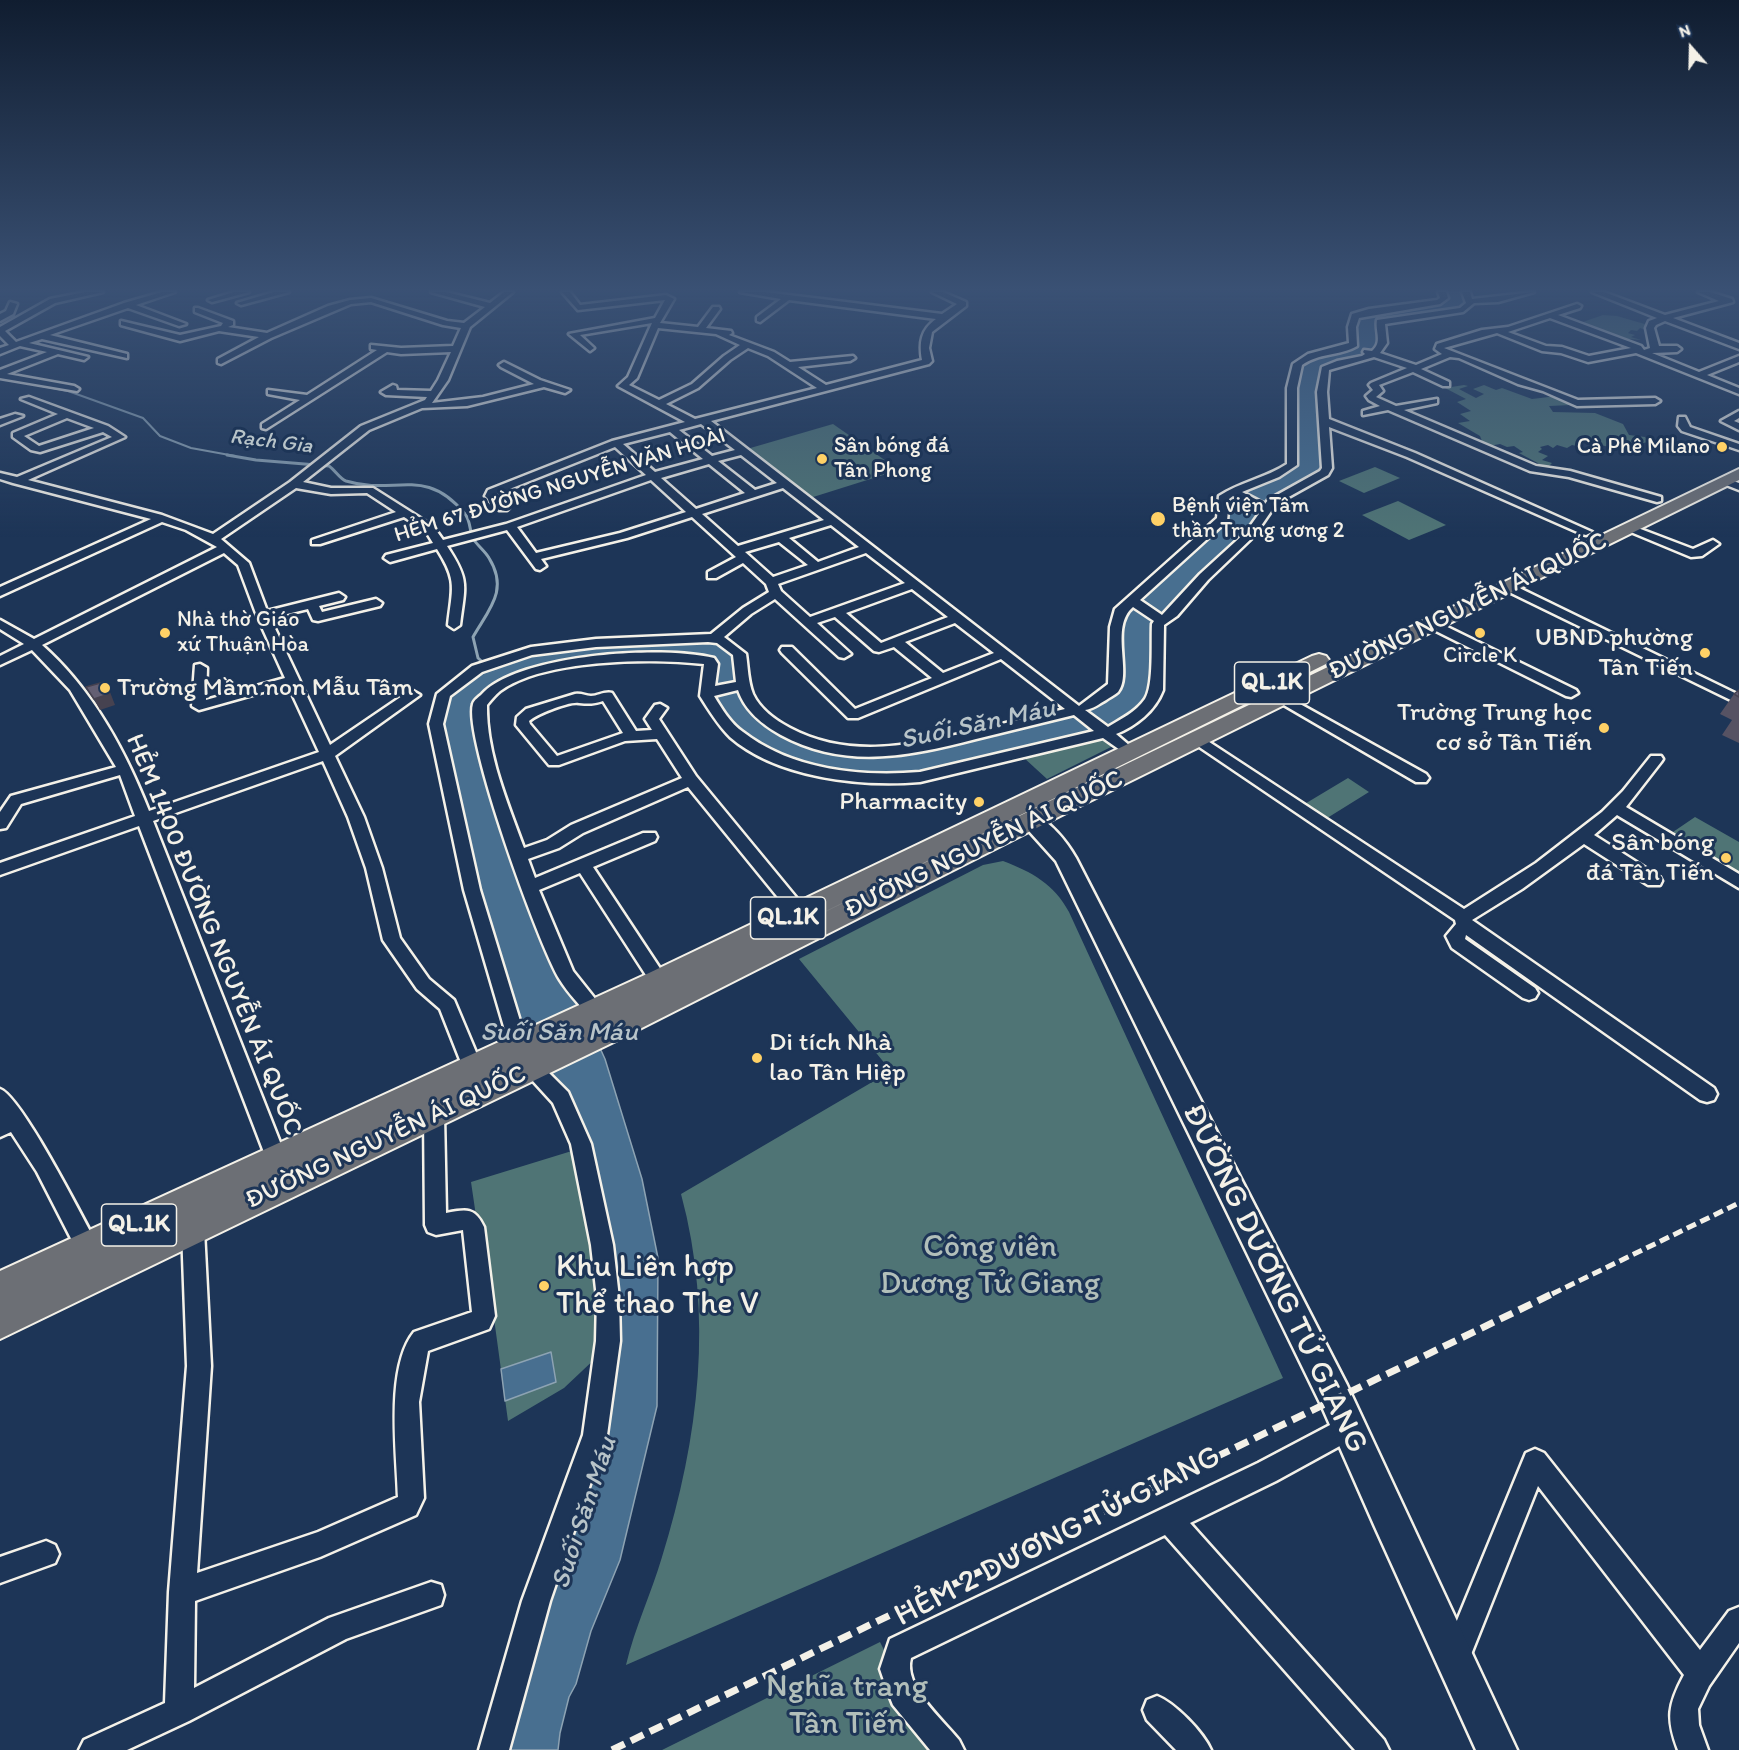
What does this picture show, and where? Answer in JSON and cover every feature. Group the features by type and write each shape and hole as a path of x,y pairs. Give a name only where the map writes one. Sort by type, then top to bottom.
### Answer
{"main road":[{"name":"ĐƯỜNG NGUYỄN ÁI QUỐC","path":"602,1021 659,981 800,913 1197,739 1433,624 1586,532 1739,459"},
{"name":"ĐƯỜNG NGUYỄN ÁI QUỐC","path":"0,1289 88,1248 434,1115 526,1058 1023,815 1130,752 1500,583 1734,481"},
{"name":"ĐƯỜNG DƯƠNG TỬ GIANG","path":"1023,815 1058,849 1072,873 1348,1427 1497,1750"},
{"name":"ĐƯỜNG NGUYỄN ÁI QUỐC","path":"0,1321 193,1230 281,1173 473,1069 526,1058"}],"street":[{"path":"0,374 74,389"},
{"path":"266,426 346,374"},
{"path":"0,661 35,645 220,543 365,429 422,405 435,394 445,374"},
{"path":"522,374 544,384 565,390"},
{"path":"634,374 623,386 699,422 742,451 1062,698 1081,708 1110,731 1130,752"},
{"path":"659,404 695,386 709,374"},
{"path":"803,374 823,387"},
{"path":"502,508 491,496 492,492 616,443 878,374"},
{"path":"494,1750 536,1601 595,1435 608,1341 608,1298 602,1245 581,1144 561,1098 526,1058 472,890 436,724 444,694 484,666 531,651 559,646 713,639 721,640 739,654 743,685 756,710 783,731 819,745 870,752 896,752 927,747 1081,708 1112,690 1115,684 1116,627 1119,612 1221,520 1223,498 1232,491 1250,487 1292,465 1292,388 1296,374"},
{"path":"602,1021 567,975 530,887 494,780 478,718 478,707 485,695 508,679 561,664 657,657 709,661 711,664 706,692 724,722 753,747 797,765 843,776 894,779 920,777 1110,731 1125,724 1154,700 1158,624 1250,534 1277,499 1324,473 1327,468 1322,392 1324,374"},
{"path":"1403,374 1374,385 1378,391 1371,396 1392,408 1534,469 1570,474 1657,499"},
{"path":"1425,374 1446,384"},
{"path":"1502,374 1577,403 1655,401"},
{"path":"1695,374 1739,391"},
{"path":"422,405 441,405 490,398 544,384"},
{"path":"393,388 386,392 435,394"},
{"path":"271,392 308,398"},
{"path":"17,481 120,437 104,428 26,399"},
{"path":"1366,413 1434,401"},
{"path":"69,414 17,435 40,449 104,428"},
{"path":"1739,414 1726,421 1739,427"},
{"path":"0,422 18,416"},
{"path":"1682,419 1686,429 1739,447"},
{"path":"1324,421 1384,444 1586,532"},
{"path":"672,429 753,494"},
{"path":"1325,434 1370,446 1384,444"},
{"path":"616,443 740,555 844,654"},
{"name":"HẺM 67 ĐƯỜNG NGUYỄN VĂN HOÀI","path":"390,558 510,526 653,477 742,451"},
{"path":"0,476 161,518 220,543 237,557 248,572 263,616 356,818 374,868 392,940 423,984 447,1005 473,1069"},
{"path":"294,484 331,491 369,490 429,528 453,564 458,576 454,625"},
{"path":"510,526 537,562 785,484"},
{"path":"1232,491 1268,510"},
{"path":"316,542 406,512"},
{"path":"0,592 161,518"},
{"path":"712,575 740,555 780,537 833,521"},
{"path":"1630,528 1691,552 1698,552 1713,544"},
{"path":"780,537 816,566"},
{"path":"713,639 773,588 816,566 868,548"},
{"path":"1500,583 1739,700"},
{"path":"809,622 914,584"},
{"path":"263,616 339,597"},
{"path":"1131,600 1163,621"},
{"path":"312,604 318,617 376,603"},
{"path":"837,612 879,648 958,617"},
{"name":"HẺM 1400 ĐƯỜNG NGUYỄN ÁI QUỐC","path":"0,624 35,645 56,664 95,717 125,769 281,1173"},
{"path":"1433,624 1571,693"},
{"path":"895,641 942,679"},
{"path":"787,650 853,715 1004,653"},
{"path":"200,668 199,706 292,680"},
{"path":"706,692 743,685"},
{"path":"0,869 326,755 413,695"},
{"path":"632,736 607,696 588,701 580,697 531,712 522,720 523,725 554,762 632,736 661,734"},
{"path":"988,723 1017,718 1062,698"},
{"path":"1282,698 1421,778"},
{"path":"660,708 651,717 692,780 800,913"},
{"path":"1197,739 1464,921 1707,1094"},
{"path":"1529,993 1458,943 1455,936 1464,921 1617,808 1656,759"},
{"path":"0,824 15,800 125,769"},
{"path":"520,856 558,842 577,829 692,780"},
{"path":"1617,808 1739,882"},
{"path":"1582,835 1654,881"},
{"path":"530,887 649,837"},
{"path":"582,865 659,981"},
{"path":"0,1097 8,1124 44,1165 88,1248"},
{"path":"182,1592 320,1544 407,1506 411,1498 406,1430 408,1402 418,1345 422,1340 482,1321 484,1316 473,1227 469,1221 461,1220 436,1225 434,1115"},
{"path":"179,1711 182,1592 200,1366 193,1230"},
{"name":"HẺM 2 DƯƠNG TỬ GIANG","path":"949,1750 903,1695 894,1669 900,1649 1267,1472 1348,1427"},
{"path":"1455,1660 1535,1462 1702,1674"},
{"path":"1168,1518 1374,1750"},
{"path":"0,1570 46,1554"},
{"path":"94,1750 179,1711 339,1629 431,1595"},
{"path":"1693,1750 1684,1728 1684,1710 1702,1674 1739,1621"},
{"path":"1157,1710 1196,1750"}],"green space":[{"path":"1484,385 1496,390 1502,388 1532,399 1557,396 1571,405 1549,406 1553,412 1595,413 1623,424 1629,435 1645,437 1649,442 1636,444 1636,448 1621,445 1617,449 1585,441 1581,447 1572,445 1567,448 1557,445 1553,448 1548,445 1540,447 1542,449 1538,452 1548,456 1542,460 1552,463 1547,468 1519,453 1523,452 1514,446 1507,447 1500,444 1489,446 1478,442 1482,441 1480,436 1458,423 1470,421 1460,414 1471,411 1457,402 1466,399 1445,388 1468,386 1459,389 1476,398 1484,394 1473,389"},
{"name":"Sân bóng đá Tân Phong","path":"833,424 899,470 810,498 747,449"},
{"path":"1375,467 1400,478 1364,493 1339,481"},
{"path":"1398,501 1446,525 1409,540 1362,515"},
{"path":"1105,737 1115,745 1047,779 1023,757"},
{"path":"1348,778 1369,792 1324,820 1303,805"},
{"name":"Sân bóng đá Tân Tiến","path":"1695,817 1739,842 1739,873 1673,832"},
{"name":"Công viên Dương Tử Giang","path":"1003,861 1049,886 1069,912 1283,1378 626,1665 658,1571 675,1512 693,1422 698,1377 697,1285 691,1240 681,1194 891,1071 799,959 983,865"},
{"name":"Khu Liên hợp Thể thao The V","path":"575,1150 598,1271 599,1355 564,1388 508,1421 481,1223 476,1216 471,1182"},
{"name":"Nghĩa trang Tân Tiến","path":"880,1642 934,1750 662,1750"}],"water":[{"name":"Suối Săn Máu","path":"1298,374 1325,374 1321,472 1266,506 1246,533 1154,623 1149,699 1121,722 1098,732 918,774 843,773 798,762 756,744 731,723 711,694 715,664 658,655 526,671 499,682 478,700 473,719 579,1002 605,1059 642,1179 658,1258 657,1406 620,1560 591,1631 576,1684 569,1697 558,1750 504,1750 615,1340 568,1096 534,1054 528,1043 483,903 441,723 448,695 493,664 557,649 706,640 718,644 737,662 744,673 764,723 861,754 901,755 1089,709 1116,692 1122,612 1226,521 1227,499 1293,468 1296,464 1293,408"},
{"path":"551,1352 556,1382 505,1401 501,1369"}],"building":[{"path":"104,682 109,694 94,699 86,687"}],"waterway":[{"name":"Rạch Gia","path":"0,378 68,391 143,418 160,436 191,448 235,456"},
{"name":"Rạch Gia","path":"227,455 256,460 329,466 346,481 364,485 423,486 436,490 450,499 467,517 472,537 486,553 495,569 497,590 490,608 473,637 478,658 487,666"}],"railway":[{"path":"1552,1294 1739,1203"},
{"path":"612,1750 1556,1292"}],"place":[{"name":"Cà Phê Milano","path":"1722,447"},
{"name":"Sân bóng đá Tân Phong","path":"822,459"},
{"name":"Bệnh viện Tâm thần Trung ương 2","path":"1158,519"},
{"name":"Nhà thờ Giáo xứ Thuận Hòa","path":"165,633"},
{"name":"Circle K","path":"1480,633"},
{"name":"UBND phường Tân Tiến","path":"1705,653"},
{"name":"Trường Mầm non Mẫu Tâm","path":"105,688"},
{"name":"Trường Trung học cơ sở Tân Tiến","path":"1604,728"},
{"name":"Pharmacity","path":"979,802"},
{"name":"Sân bóng đá Tân Tiến","path":"1726,858"},
{"name":"Di tích Nhà lao Tân Hiệp","path":"757,1058"},
{"name":"Khu Liên hợp Thể thao The V","path":"544,1286"}]}
